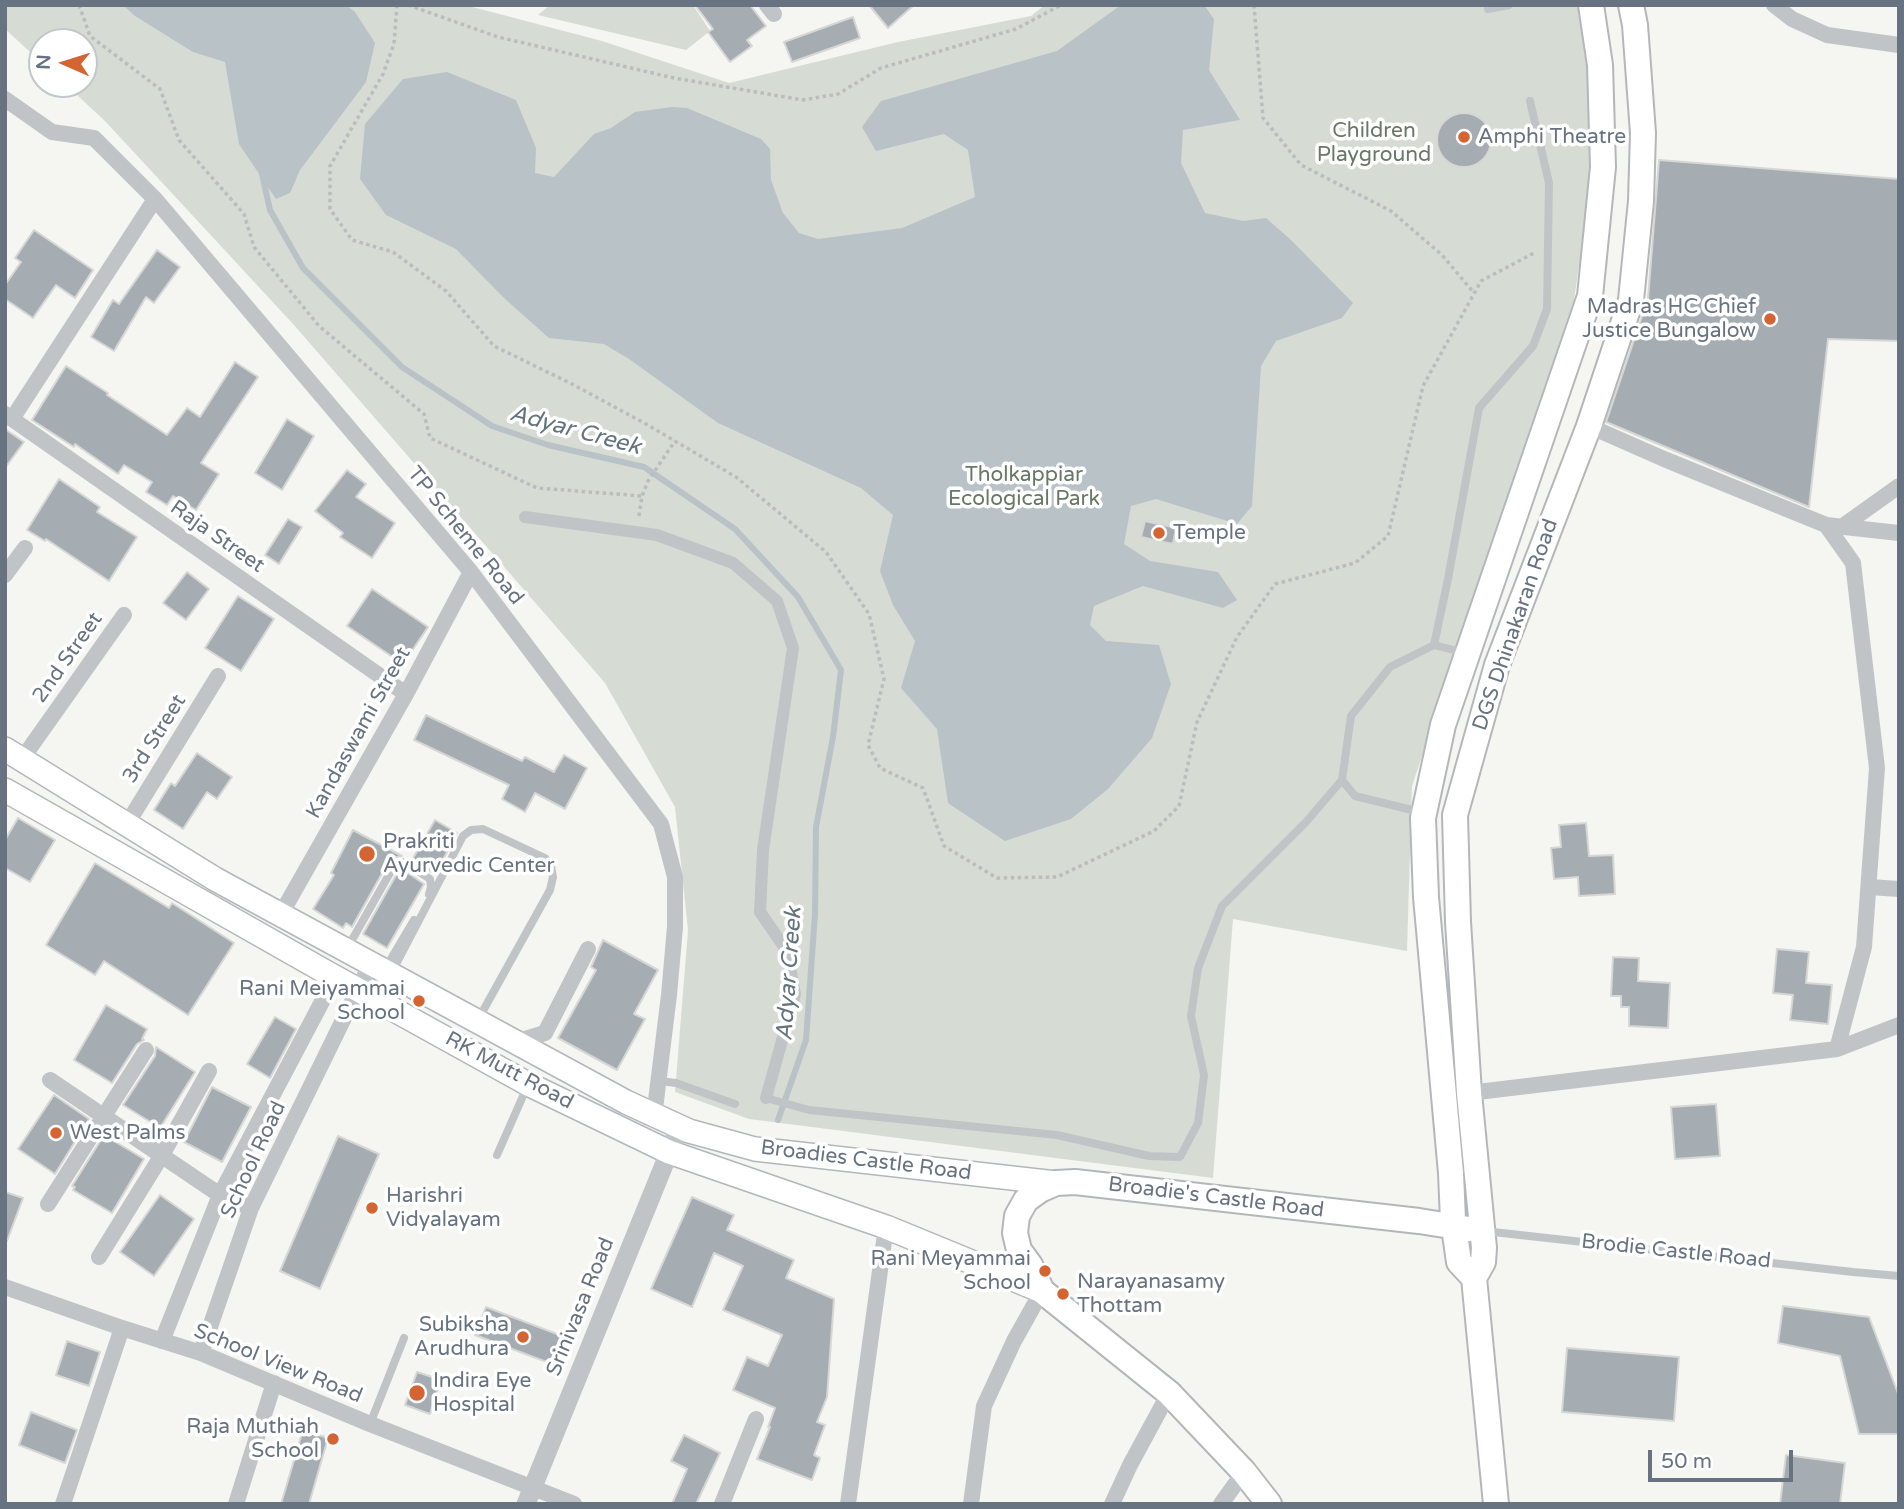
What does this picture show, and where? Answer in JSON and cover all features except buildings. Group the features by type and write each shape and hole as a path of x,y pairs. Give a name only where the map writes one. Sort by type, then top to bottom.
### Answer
{"main road":[{"name":"DGS Dhinakaran Road","path":"1454,1227 1426,897 1423,818 1443,725 1590,296 1602,167 1600,65 1591,5"},
{"name":"DGS Dhinakaran Road","path":"1496,1504 1474,1278 1483,1262 1484,1248 1469,1093 1458,922 1455,816 1497,665 1589,426 1631,300 1642,201 1643,133 1635,25 1631,5"},
{"name":"RK Mutt Road","path":"14,754 215,879 654,1117 679,1128"},
{"name":"RK Mutt Road","path":"5,790 528,1084 669,1152 886,1227 1042,1291"},
{"name":"Broadies Castle Road","path":"679,1128 755,1149 1056,1183"},
{"name":"Broadie's Castle Road","path":"1056,1183 1075,1182 1454,1227"},
{"path":"1056,1183 1026,1200 1017,1216 1015,1233 1019,1250 1030,1265 1042,1291 1169,1393 1244,1472 1269,1504"},
{"name":"Brodie Castle Road","path":"1454,1227 1481,1230"},
{"path":"1454,1227 1459,1262 1474,1278"}],"street":[{"path":"1774,5 1792,19 1827,36 1899,45"},
{"name":"TP Scheme Road","path":"6,102 52,132 94,138 155,200 471,572 662,824 675,877 675,927 654,1117"},
{"path":"9,417 155,200"},
{"name":"Raja Street","path":"9,417 405,694"},
{"path":"1589,426 1826,524 1899,533"},
{"path":"1843,526 1899,486"},
{"path":"525,517 657,535 733,563 777,601 793,648 763,849 760,912 788,951 795,994 770,1099"},
{"path":"1826,524 1853,563 1877,768 1864,947 1837,1049"},
{"path":"5,575 25,548"},
{"name":"Kandaswami Street","path":"281,914 471,572"},
{"name":"2nd Street","path":"14,754 124,615"},
{"name":"3rd Street","path":"127,824 218,676"},
{"path":"1868,887 1899,889"},
{"path":"515,1042 545,1034 588,949"},
{"name":"School Road","path":"201,1353 251,1208 359,989 382,969"},
{"path":"162,1341 220,1195 335,977"},
{"path":"1469,1093 1837,1049 1899,1025"},
{"path":"48,1204 146,1050"},
{"path":"99,1257 162,1155 209,1070"},
{"path":"50,1080 220,1195 251,1208"},
{"name":"Srinivasa Road","path":"529,1495 679,1128"},
{"path":"848,1504 886,1227"},
{"name":"School View Road","path":"5,1287 201,1353 529,1495 574,1504"},
{"path":"971,1504 984,1406 1014,1341 1042,1291"},
{"path":"63,1504 122,1328"},
{"path":"236,1504 274,1383"},
{"path":"1112,1504 1169,1393"},
{"path":"722,1504 756,1419"},
{"path":"1221,1504 1244,1472"}],"lane":[{"path":"1488,9 1509,5"},
{"path":"1434,645 1479,408 1533,345 1547,309 1549,183 1530,101"},
{"path":"770,1099 808,1110 1057,1135 1149,1156 1180,1157 1198,1123 1204,1075 1191,1016 1198,968 1222,906 1306,822 1342,780 1352,716 1390,667 1434,645 1468,653"},
{"path":"1342,780 1355,796 1412,810 1423,818"},
{"path":"382,969 463,836 471,830 483,829 545,858 551,866 553,877 550,890 478,1021"},
{"path":"346,950 395,864 405,863 430,879 431,887 382,969"},
{"path":"660,1081 676,1083 735,1104"},
{"path":"497,1155 528,1084"},
{"name":"Brodie Castle Road","path":"1481,1230 1899,1276"},
{"path":"370,1424 404,1338"}],"path":[{"path":"79,5 90,36 160,89 179,140 244,214 254,247 318,326 424,414 430,439 537,488 642,496"},
{"path":"397,5 394,44 383,74 330,166 330,209 352,240 393,251 446,291 494,346 583,390 736,477 826,552 869,614 884,679 868,745 880,768 923,788 944,846 997,878 1057,877 1154,831 1180,806 1197,722 1237,637 1275,584 1355,563 1388,536 1423,386 1474,293 1481,281 1548,245"},
{"path":"408,5 498,37 674,78 803,100 838,94 881,68 1016,29 1061,5"},
{"path":"1254,5 1263,118 1301,165 1391,211 1442,255 1474,293"},
{"path":"637,532 642,496 648,481 675,441"}],"green space":[{"name":"Tholkappiar Ecological Park","path":"5,5 465,5 602,41 729,83 898,42 1031,16 1045,5 1579,5 1589,56 1592,175 1574,300 1412,786 1407,951 1233,919 1213,1178 749,1119 675,1092 688,930 675,807 605,683 294,325 105,121 80,98 98,98 98,28 28,28 28,50 5,29"},
{"path":"550,5 693,5 710,31 686,50 538,15"}],"shaded area":[{"path":"123,5 346,5 355,12 375,43 366,82 300,170 290,193 276,199 239,144 225,62 193,52 135,16"},
{"path":"1121,5 1204,5 1214,19 1209,70 1240,120 1183,130 1181,163 1205,213 1243,221 1266,218 1353,303 1342,318 1276,341 1261,366 1252,506 1237,524 1156,499 1131,506 1124,544 1150,561 1218,572 1237,600 1223,608 1143,586 1094,606 1090,625 1106,641 1159,645 1171,684 1152,738 1108,789 1071,819 1005,841 948,803 937,729 901,688 915,641 893,605 880,571 893,515 861,488 718,423 604,344 549,338 505,299 456,249 386,215 360,179 365,124 403,79 447,72 516,100 536,148 535,173 554,177 594,134 611,128 635,112 672,107 687,108 761,139 770,149 771,180 783,213 799,233 818,239 902,228 975,197 968,150 944,134 876,151 862,127 881,101 1057,51"}],"waterway":[{"name":"Adyar Creek","path":"262,174 270,210 303,268 402,367 492,426 548,445 644,467 735,529 798,597 841,670 833,737 816,827 815,914 806,1040 778,1120"}],"place":[{"name":"Amphi Theatre","path":"1464,137"},
{"name":"Madras HC Chief Justice Bungalow","path":"1770,319"},
{"name":"Temple","path":"1159,533"},
{"name":"Prakriti Ayurvedic Center","path":"367,854"},
{"name":"Rani Meiyammai School","path":"419,1001"},
{"name":"West Palms","path":"56,1133"},
{"name":"Harishri Vidyalayam","path":"372,1208"},
{"name":"Rani Meyammai School","path":"1045,1271"},
{"name":"Narayanasamy Thottam","path":"1063,1294"},
{"name":"Subiksha Arudhura","path":"523,1337"},
{"name":"Indira Eye Hospital","path":"417,1393"},
{"name":"Raja Muthiah School","path":"333,1439"}],"park label":[{"name":"Children Playground","path":"1374,143"}]}
